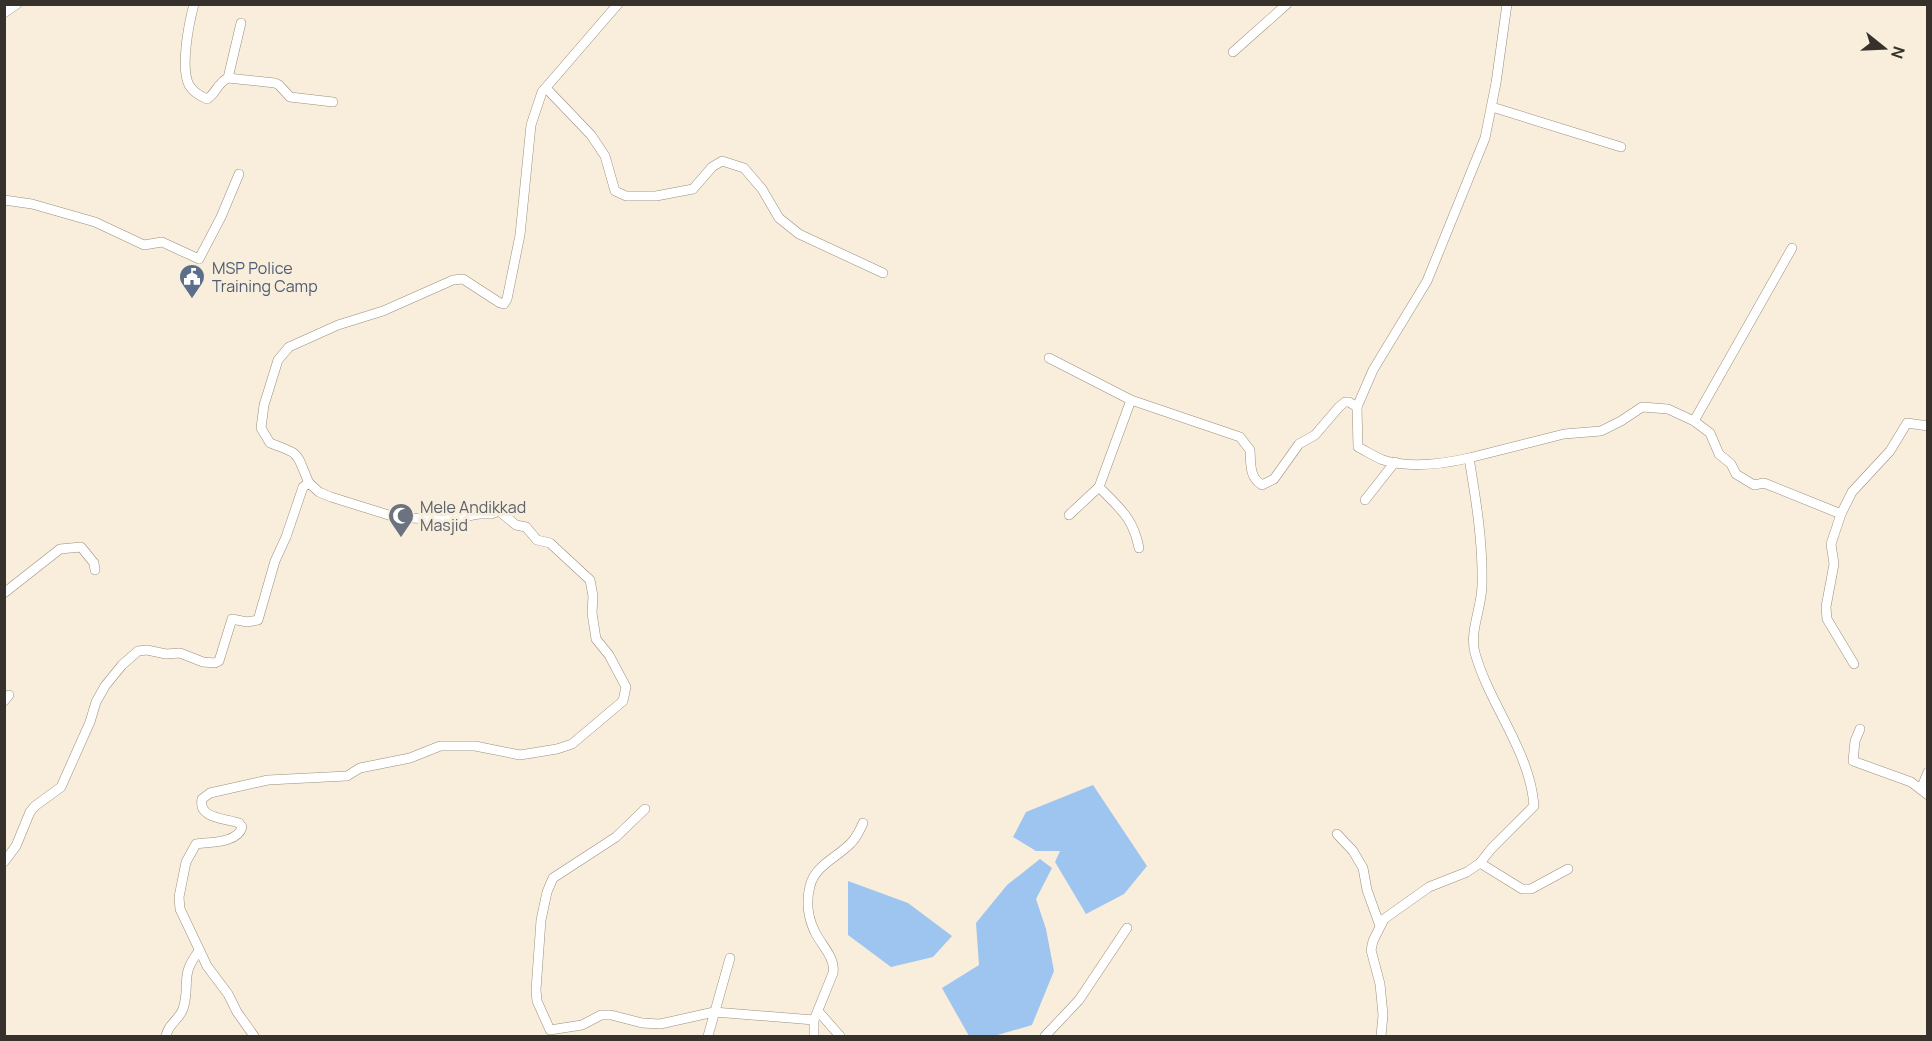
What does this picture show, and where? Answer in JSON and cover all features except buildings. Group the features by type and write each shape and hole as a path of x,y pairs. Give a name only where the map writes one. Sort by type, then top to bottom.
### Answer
{"street":[{"path":"4,13 17,4"},
{"path":"194,4 186,50 187,78 190,86 198,95 207,99 211,97 221,81 228,78 275,83 290,97 333,102"},
{"path":"254,1036 199,951 180,909 179,897 186,862 196,844 239,835 242,827 239,823 204,812 201,806 205,795 268,780 347,776 360,768 410,758 440,746 475,747 520,755 557,749 572,744 623,701 626,687 609,655 596,639 590,580 550,543 537,540 526,527 516,525 499,511 445,520 395,518 331,497 319,492 309,483 299,457 293,452 270,443 261,428 264,405 278,360 289,347 328,329 383,311 453,280 463,279 504,304 507,300 520,236 531,125 542,92 618,4"},
{"path":"1233,52 1287,4"},
{"path":"1507,4 1492,107 1485,138 1427,281 1373,369 1357,407 1358,447 1384,460 1395,462 1447,463 1564,434 1601,431 1642,407 1668,409 1694,421 1710,433 1719,454 1731,464 1736,474 1754,485 1764,483 1841,514"},
{"path":"228,78 241,23"},
{"path":"546,88 578,119 605,156 615,191 626,196 656,196 693,189 712,166 722,161 730,163 744,168 762,189 779,218 799,234 883,273"},
{"path":"1492,107 1620,147"},
{"path":"4,200 32,204 95,222 144,245 162,242 199,259 221,217 239,174"},
{"path":"1694,421 1791,248"},
{"path":"1049,358 1131,400 1240,437 1250,450 1251,471 1255,481 1262,485 1274,479 1299,444 1315,435 1345,402 1357,407"},
{"path":"1069,515 1099,487 1104,468 1120,434 1131,400"},
{"path":"1854,664 1827,619 1826,607 1834,564 1831,544 1841,514 1852,492 1890,451 1907,423 1928,426"},
{"path":"1381,1036 1383,1015 1380,984 1371,950 1384,919 1429,887 1467,872 1480,863 1534,806 1533,788 1524,761 1495,705 1474,651 1482,589 1482,559 1469,458"},
{"path":"1365,500 1395,462"},
{"path":"4,862 16,846 30,812 61,787 90,722 96,702 105,686 122,665 138,651 147,650 166,654 180,653 203,662 215,663 219,661 232,619 247,622 258,620 275,561 294,517 303,487 309,483"},
{"path":"1099,487 1130,519 1136,531 1138,548"},
{"path":"4,593 60,549 81,547 94,563 95,570"},
{"path":"1860,729 1855,741 1854,761 1911,782 1924,792 1928,772"},
{"path":"645,809 616,837 553,878 547,892 541,920 537,1001 550,1030 582,1025 602,1015 611,1014 642,1023 660,1024 714,1012 816,1016 840,1036"},
{"path":"814,1036 816,1016 835,966 814,931 807,907 810,884 822,866 851,844 863,823"},
{"path":"1337,834 1353,851 1363,868 1367,890 1380,926"},
{"path":"1480,863 1521,889 1531,889 1568,869"},
{"path":"1045,1036 1079,1000 1127,928"},
{"path":"166,1036 170,1024 176,1020 183,1009 189,964 199,951"},
{"path":"708,1036 730,958"}],"water":[{"path":"1093,785 1147,866 1124,894 1086,914 1055,862 1060,851 1036,851 1013,837 1026,812"},
{"path":"1040,859 1052,868 1036,899 1046,929 1054,971 1032,1025 994,1036 969,1036 942,988 979,965 976,923 1007,885"},
{"path":"848,881 908,903 952,936 933,957 891,967 848,935"}],"place":[{"name":"MSP Police Training Camp","path":"192,300"},
{"name":"Mele Andikkad Masjid","path":"401,539"}]}
